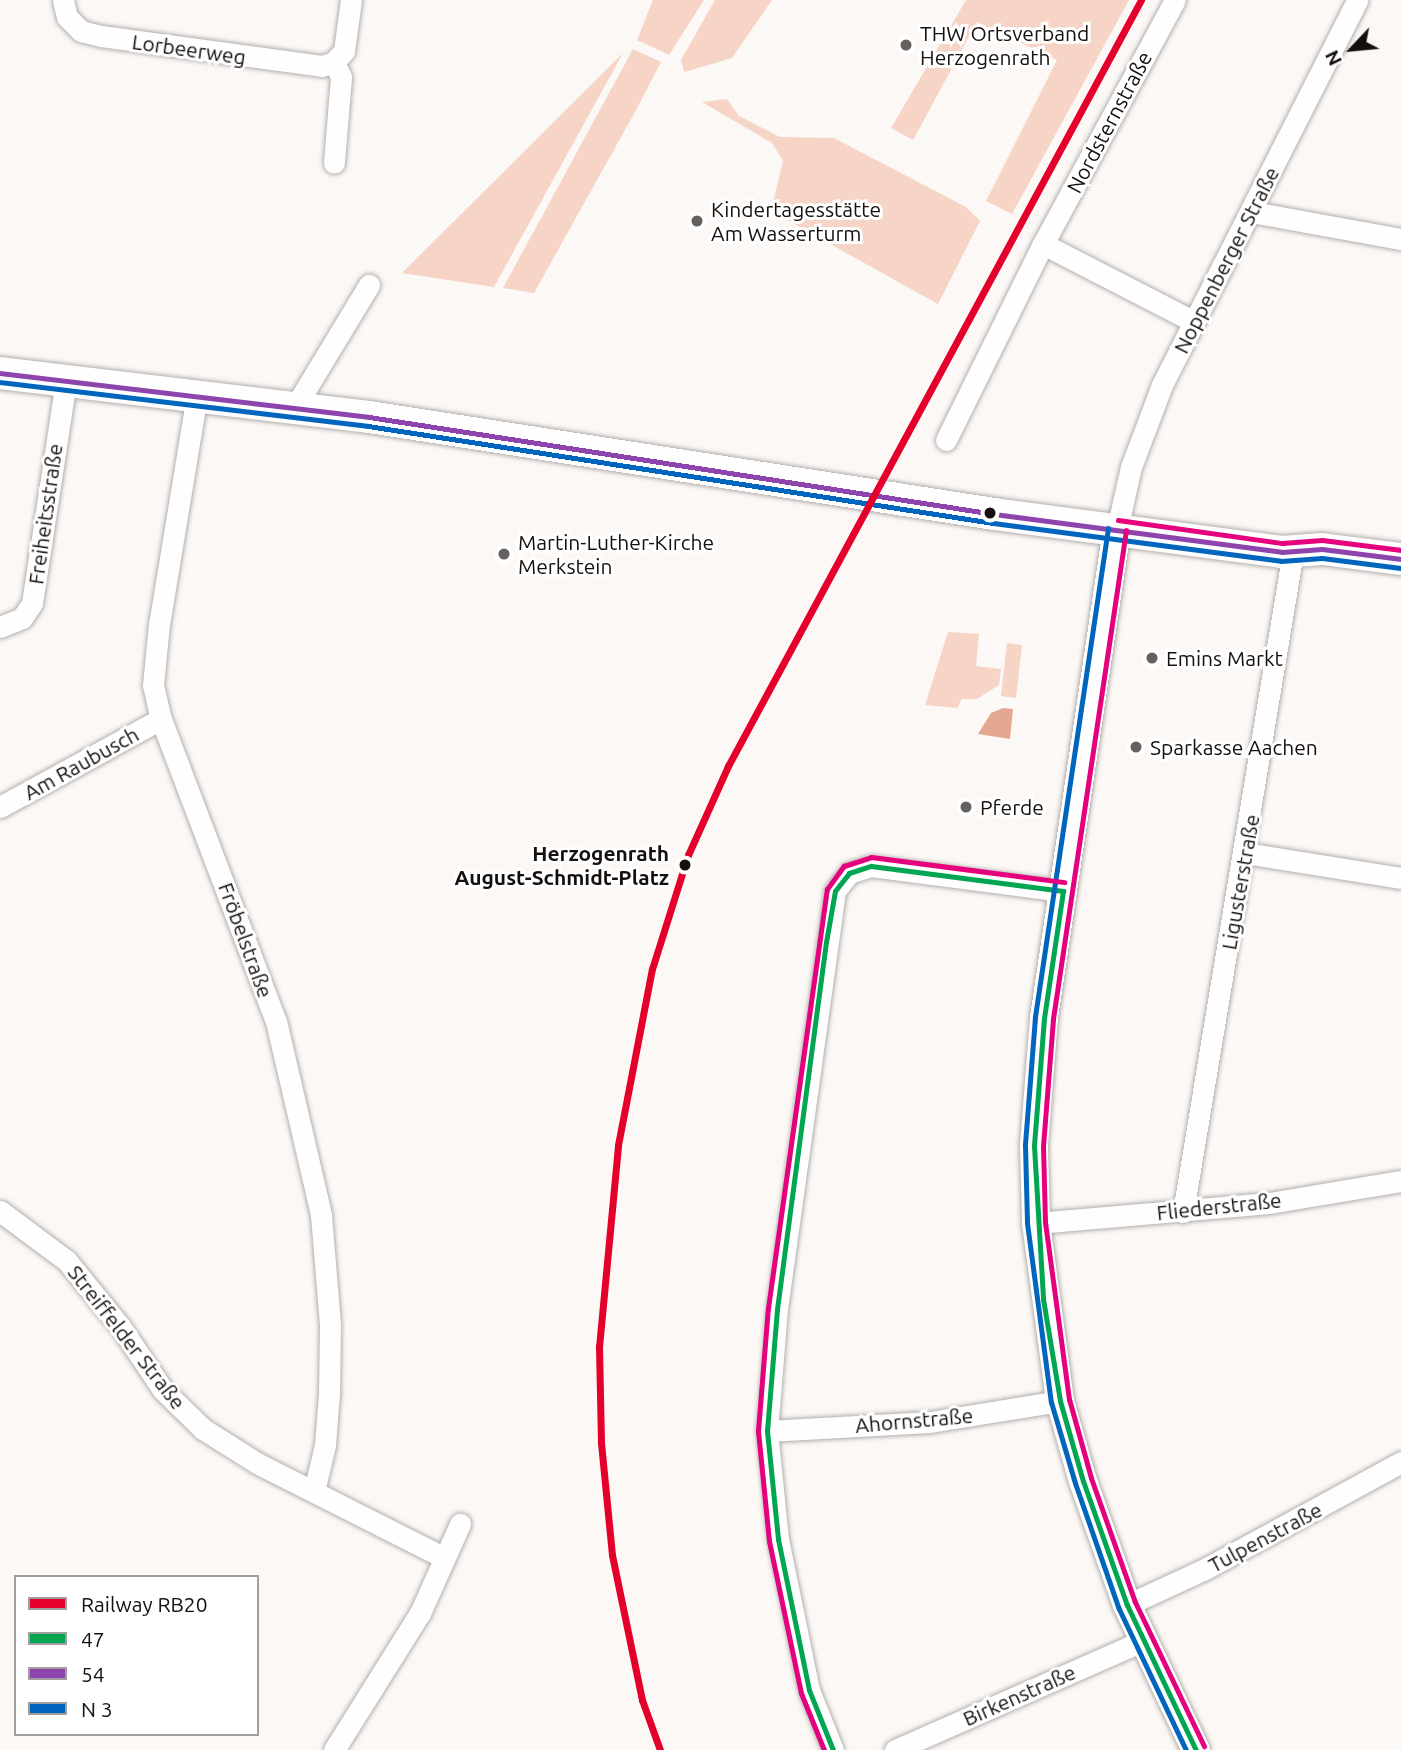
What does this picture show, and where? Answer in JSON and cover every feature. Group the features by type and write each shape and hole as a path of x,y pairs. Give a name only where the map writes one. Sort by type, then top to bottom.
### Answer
{"main road":[{"path":"0,373 153,395 197,395 295,407 943,507 1293,552 1322,549 1401,559"},
{"path":"1117,529 1044,1018 1034,1146 1036,1223 1060,1401 1127,1605 1196,1750"}],"street":[{"name":"Lorbeerweg","path":"62,0 67,17 81,31 101,36 309,64 334,62"},
{"path":"334,163 341,77 334,62 344,51 351,0"},
{"name":"Nordsternstraße","path":"946,440 1043,244 1175,0"},
{"name":"Noppenberger Straße","path":"1117,529 1131,467 1162,385 1252,212 1357,0"},
{"path":"1252,212 1401,239"},
{"path":"1043,244 1193,321"},
{"path":"295,407 369,285"},
{"name":"Freiheitsstraße","path":"0,627 22,618 32,603 66,382"},
{"name":"Fröbelstraße","path":"197,395 159,624 153,685 161,719 276,1021 321,1215 330,1325 329,1393 325,1446 314,1491"},
{"name":"Ligusterstraße","path":"1183,1212 1245,853 1293,552"},
{"name":"Am Raubusch","path":"0,807 161,719"},
{"path":"1245,853 1401,878"},
{"path":"833,1750 809,1689 778,1539 767,1431 777,1309 835,891 849,873 872,866 1063,891"},
{"name":"Fliederstraße","path":"1036,1223 1269,1203 1401,1181"},
{"name":"Streiffelder Straße","path":"0,1211 67,1261 122,1329 163,1390 203,1429 314,1491 443,1557"},
{"name":"Ahornstraße","path":"767,1431 930,1422 1060,1401"},
{"name":"Tulpenstraße","path":"1127,1605 1205,1569 1401,1462"},
{"path":"334,1750 420,1613 460,1524"},
{"name":"Birkenstraße","path":"895,1750 1142,1641"}],"shaded area":[{"path":"653,0 704,0 669,55 637,40"},
{"path":"715,0 772,0 732,58 684,72 681,60"},
{"path":"966,0 1129,0 1012,214 986,201 1057,60 977,22 913,140 891,128"},
{"path":"633,49 661,62 635,112 534,293 503,288"},
{"path":"623,53 494,287 402,273"},
{"path":"727,99 739,116 780,137 834,138 966,207 980,221 938,304 771,211 783,161 772,143 702,102"},
{"path":"948,632 979,634 976,666 1001,669 999,685 977,699 962,699 957,708 925,705"},
{"path":"1007,643 1022,645 1016,698 1001,696"},
{"path":"1003,708 1013,709 1010,739 978,734 991,713"}],"rail line":[{"name":"RB20","path":"660,1750 642,1700 612,1555 601,1442 599,1347 618,1145 652,969 688,855 728,766 1141,0"}],"transit line":[{"name":"54","path":"0,373 369,417 994,514 1282,552 1322,549 1401,559"},
{"path":"0,382 368,426 993,523 1281,561 1322,558 1400,568"},
{"path":"1118,520 1282,543 1322,540 1401,550"},
{"path":"1108,528 1035,1017 1025,1145 1027,1223 1051,1402 1075,1483 1119,1609 1186,1750"},
{"path":"1126,530 1053,1019 1043,1146 1045,1222 1069,1399 1091,1478 1135,1602 1204,1746"},
{"path":"824,1750 801,1693 769,1541 758,1431 768,1308 827,889 844,866 871,857 1064,882"},
{"name":"47","path":"849,873 871,866 1063,891"},
{"name":"47","path":"833,1750 809,1690 778,1539 767,1431 777,1309 826,942 835,891 849,873"},
{"name":"47","path":"1063,891 1044,1018 1034,1146 1043,1299 1060,1401 1083,1481 1127,1605 1196,1750"}],"place":[{"name":"THW Ortsverband Herzogenrath","path":"906,45"},
{"name":"Kindertagesstätte Am Wasserturm","path":"697,221"},
{"name":"Martin-Luther-Kirche Merkstein","path":"504,554"},
{"name":"Emins Markt","path":"1152,658"},
{"name":"Sparkasse Aachen","path":"1136,747"},
{"name":"Pferde","path":"966,807"},
{"name":"Herzogenrath August-Schmidt-Platz","path":"685,865"}]}
